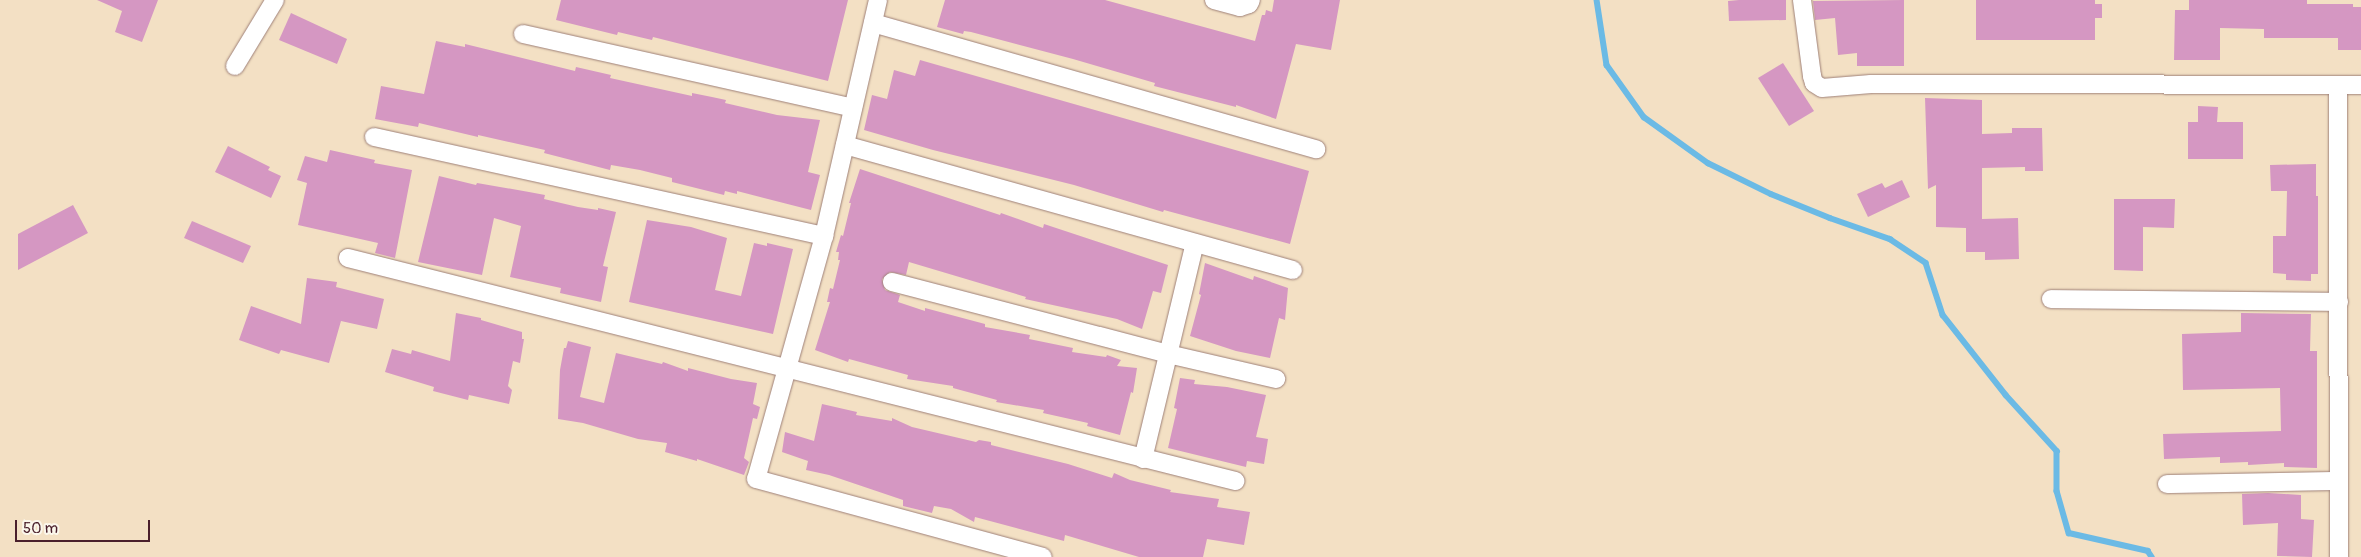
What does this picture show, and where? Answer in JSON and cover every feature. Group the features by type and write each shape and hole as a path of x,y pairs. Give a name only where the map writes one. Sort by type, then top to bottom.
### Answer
{"street":[{"path":"235,66 275,0"},
{"path":"878,0 824,236 756,479 1043,557"},
{"path":"1214,0 1240,7 1249,4 1251,0"},
{"path":"1802,0 1812,76 1818,88 1871,84 2361,85"},
{"path":"872,23 1316,149"},
{"path":"523,34 853,108"},
{"path":"2338,85 2339,557"},
{"path":"374,137 824,236"},
{"path":"845,145 1293,270"},
{"path":"1143,460 1195,243"},
{"path":"348,258 788,368 1143,460 1235,481"},
{"path":"892,282 1168,354 1276,379"},
{"path":"2051,299 2339,302"},
{"path":"2167,484 2338,481"}],"building":[{"path":"97,0 158,0 142,42 115,32 122,11"},
{"path":"561,0 848,0 828,81 653,37 652,40 618,32 617,35 556,20"},
{"path":"945,0 1105,0 1255,41 1262,15 1265,15 1266,10 1272,12 1274,0 1340,0 1331,50 1296,44 1276,119 1236,105 1236,107 1154,86 1155,83 1073,59 971,32 964,31 963,34 937,27"},
{"path":"1786,0 1786,20 1729,21 1728,1"},
{"path":"1904,0 1904,66 1857,66 1857,53 1838,55 1835,18 1815,20 1813,1"},
{"path":"1976,0 2095,0 2095,4 2102,4 2102,18 2095,18 2095,40 1976,40"},
{"path":"2189,0 2307,0 2307,4 2353,4 2353,7 2361,7 2361,50 2338,50 2338,38 2264,38 2264,29 2220,28 2220,60 2174,60 2175,10 2189,10"},
{"path":"291,13 347,39 337,64 279,40"},
{"path":"436,41 465,47 465,44 575,71 576,67 611,75 610,78 692,96 692,93 726,100 725,103 777,115 820,120 808,172 820,175 811,210 737,191 737,194 725,191 724,195 672,182 672,178 640,170 611,165 610,170 544,153 545,150 478,135 478,137 419,123 418,127 375,119 381,86 424,94"},
{"path":"920,60 1309,171 1290,244 1164,210 1163,212 1074,185 933,150 864,130 872,95 887,99 894,70 915,76"},
{"path":"1783,63 1814,111 1789,126 1758,78"},
{"path":"1925,98 1982,100 1982,134 2012,133 2012,128 2042,128 2043,171 2025,171 2025,167 1982,168 1982,219 2018,218 2019,259 1985,260 1985,252 1966,252 1966,228 1936,227 1936,185 1928,189"},
{"path":"2198,106 2218,107 2217,122 2243,122 2243,159 2188,159 2188,122 2198,122"},
{"path":"228,146 270,167 268,170 281,176 271,198 215,172"},
{"path":"330,150 375,160 374,163 412,170 395,258 375,253 378,243 298,225 307,183 297,180 305,156 327,162"},
{"path":"2316,164 2318,274 2311,274 2311,281 2286,280 2286,274 2273,273 2273,236 2286,236 2287,191 2271,191 2270,165"},
{"path":"860,169 1000,215 1001,213 1043,228 1044,224 1168,265 1161,293 1153,291 1142,329 1117,319 1025,299 1026,297 909,262 906,275 890,272 882,279 885,290 900,295 898,302 925,311 925,308 985,324 985,327 1030,335 1029,339 1073,348 1072,352 1106,357 1107,355 1121,360 1117,366 1137,368 1133,393 1131,392 1120,435 1087,426 1088,423 1043,413 1044,410 996,402 997,400 953,388 953,386 907,379 908,375 849,359 848,362 815,350 830,302 827,302 830,288 833,289 840,260 838,260 839,252 836,252 841,235 843,236 851,203 849,203"},
{"path":"439,176 476,185 477,183 545,195 544,199 578,207 598,210 598,208 616,212 603,266 608,267 601,302 560,293 561,288 510,277 521,226 494,218 482,275 418,262"},
{"path":"1902,180 1910,197 1868,217 1857,194 1882,183 1885,188"},
{"path":"2114,199 2175,199 2174,228 2143,227 2143,271 2114,270"},
{"path":"73,205 88,233 18,270 18,234"},
{"path":"647,220 691,227 727,238 715,290 741,296 754,243 767,246 767,243 793,249 773,334 629,302"},
{"path":"192,221 251,246 243,263 184,238"},
{"path":"1205,263 1253,280 1254,276 1288,288 1285,320 1279,318 1270,358 1236,351 1190,336 1201,295 1199,294"},
{"path":"307,278 337,282 336,287 384,299 377,329 341,321 329,363 281,350 279,354 239,340 251,306 301,324"},
{"path":"456,313 481,318 481,320 522,332 522,339 524,339 520,363 513,361 508,386 512,390 509,404 469,395 468,400 433,391 434,387 385,372 392,349 411,354 412,350 450,361"},
{"path":"2241,313 2311,314 2310,351 2317,351 2317,468 2284,467 2284,463 2248,465 2248,462 2220,463 2220,457 2164,459 2163,434 2281,431 2280,388 2183,390 2182,334 2241,332"},
{"path":"568,341 591,347 580,397 604,403 616,353 662,364 663,362 688,371 688,368 731,379 757,383 753,404 760,407 757,419 753,418 744,458 749,462 744,475 697,459 697,461 665,452 667,443 638,439 583,423 558,419 560,370 564,348 566,348"},
{"path":"1180,378 1195,380 1194,384 1227,387 1266,395 1256,437 1268,439 1264,464 1247,461 1246,467 1168,448 1177,409 1174,408"},
{"path":"822,404 857,412 856,415 892,421 892,418 912,427 976,442 979,440 991,442 991,445 1068,464 1112,478 1114,473 1130,480 1171,490 1170,492 1219,499 1217,507 1250,512 1244,545 1207,539 1203,557 1139,557 1065,535 1064,541 975,517 974,522 951,509 934,506 932,513 903,506 903,500 829,475 806,470 808,461 782,452 785,432 814,441"},
{"path":"2242,494 2301,495 2301,519 2314,520 2312,557 2277,556 2278,523 2243,525"}],"waterway":[{"path":"1597,0 1607,65 1644,117 1708,163 1771,194 1830,218 1890,239 1926,263 1943,315 2006,395 2057,451 2057,491 2069,533 2148,551 2152,557"}]}
